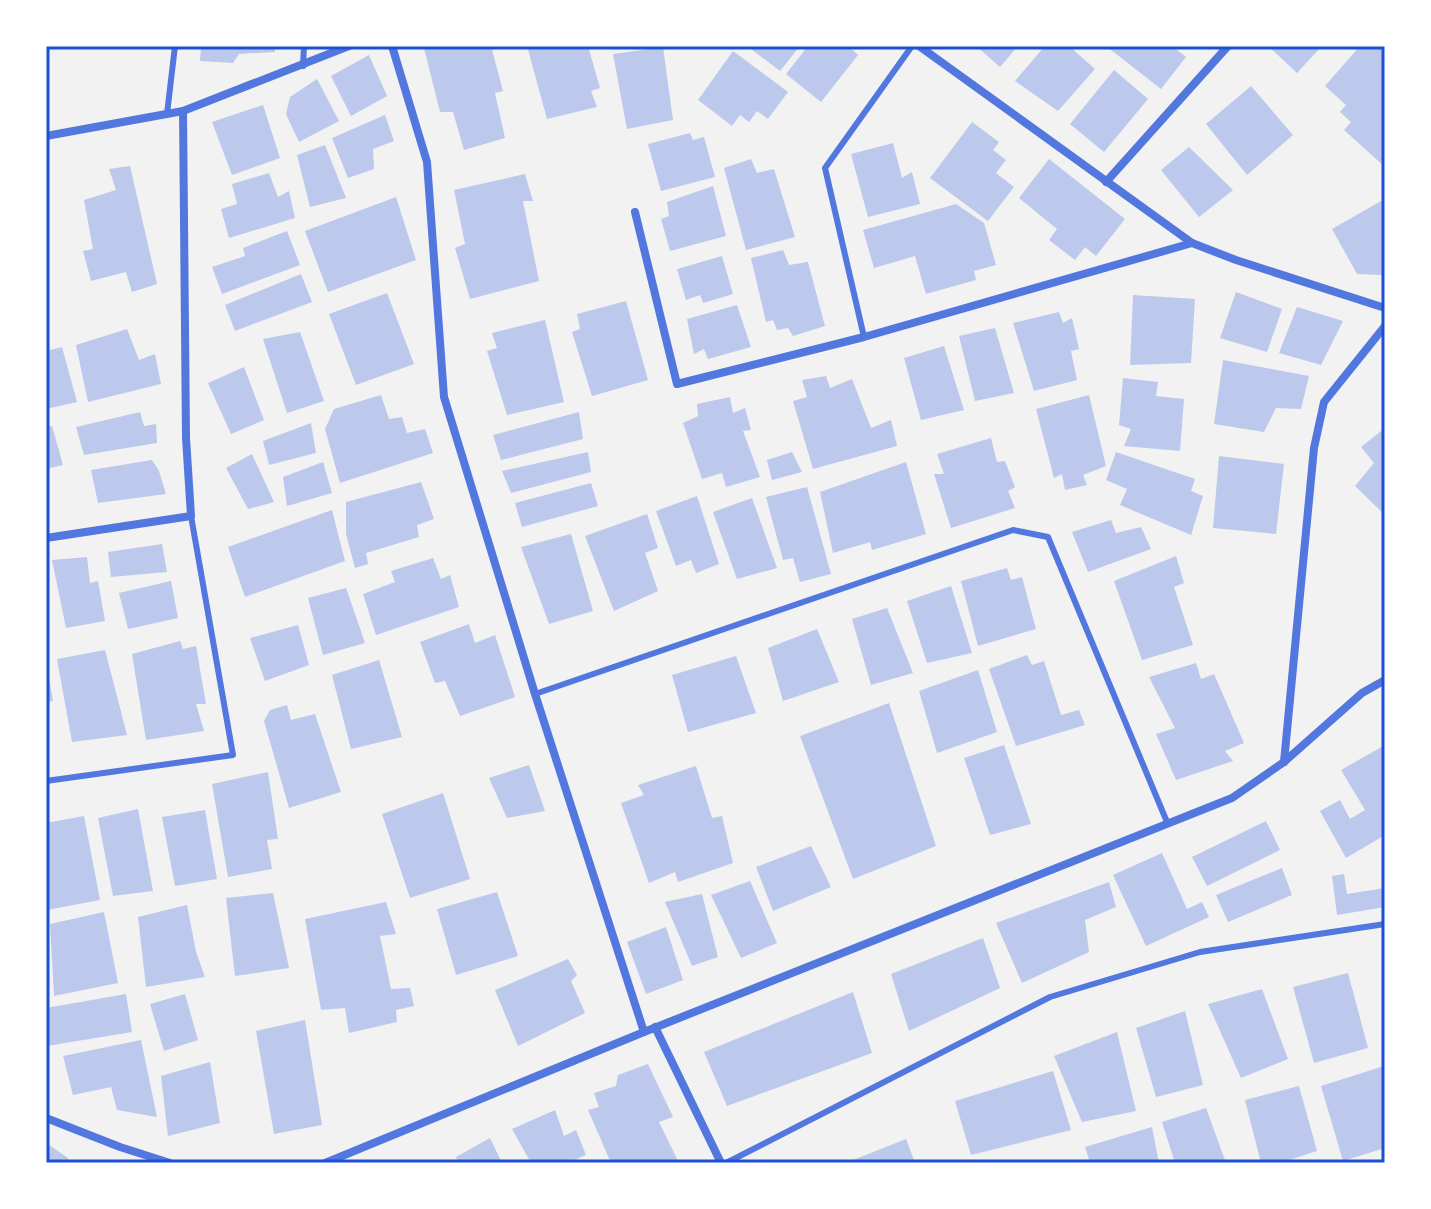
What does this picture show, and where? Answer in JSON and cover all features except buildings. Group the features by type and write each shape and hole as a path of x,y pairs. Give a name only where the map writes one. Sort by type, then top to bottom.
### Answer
{"street":[{"path":"46,136 183,111 349,46"},
{"path":"392,46 427,162 444,397 535,694 644,1032"},
{"path":"919,46 1192,243 1385,308"},
{"path":"1106,182 1228,46"},
{"path":"46,538 191,516 186,438 183,111"},
{"path":"635,212 677,384 864,337 1192,243"},
{"path":"1284,762 1314,448 1324,402 1385,326"},
{"path":"325,1163 655,1027 1232,798 1284,762 1362,693 1385,680"},
{"path":"655,1027 723,1163"},
{"path":"46,1118 170,1163"}],"lane":[{"path":"167,114 175,46"},
{"path":"303,66 304,46"},
{"path":"864,337 825,168 912,46"},
{"path":"46,781 233,755 191,516"},
{"path":"535,694 1013,530 1048,537 1167,822"},
{"path":"723,1163 1050,997 1200,952 1385,924"}]}
